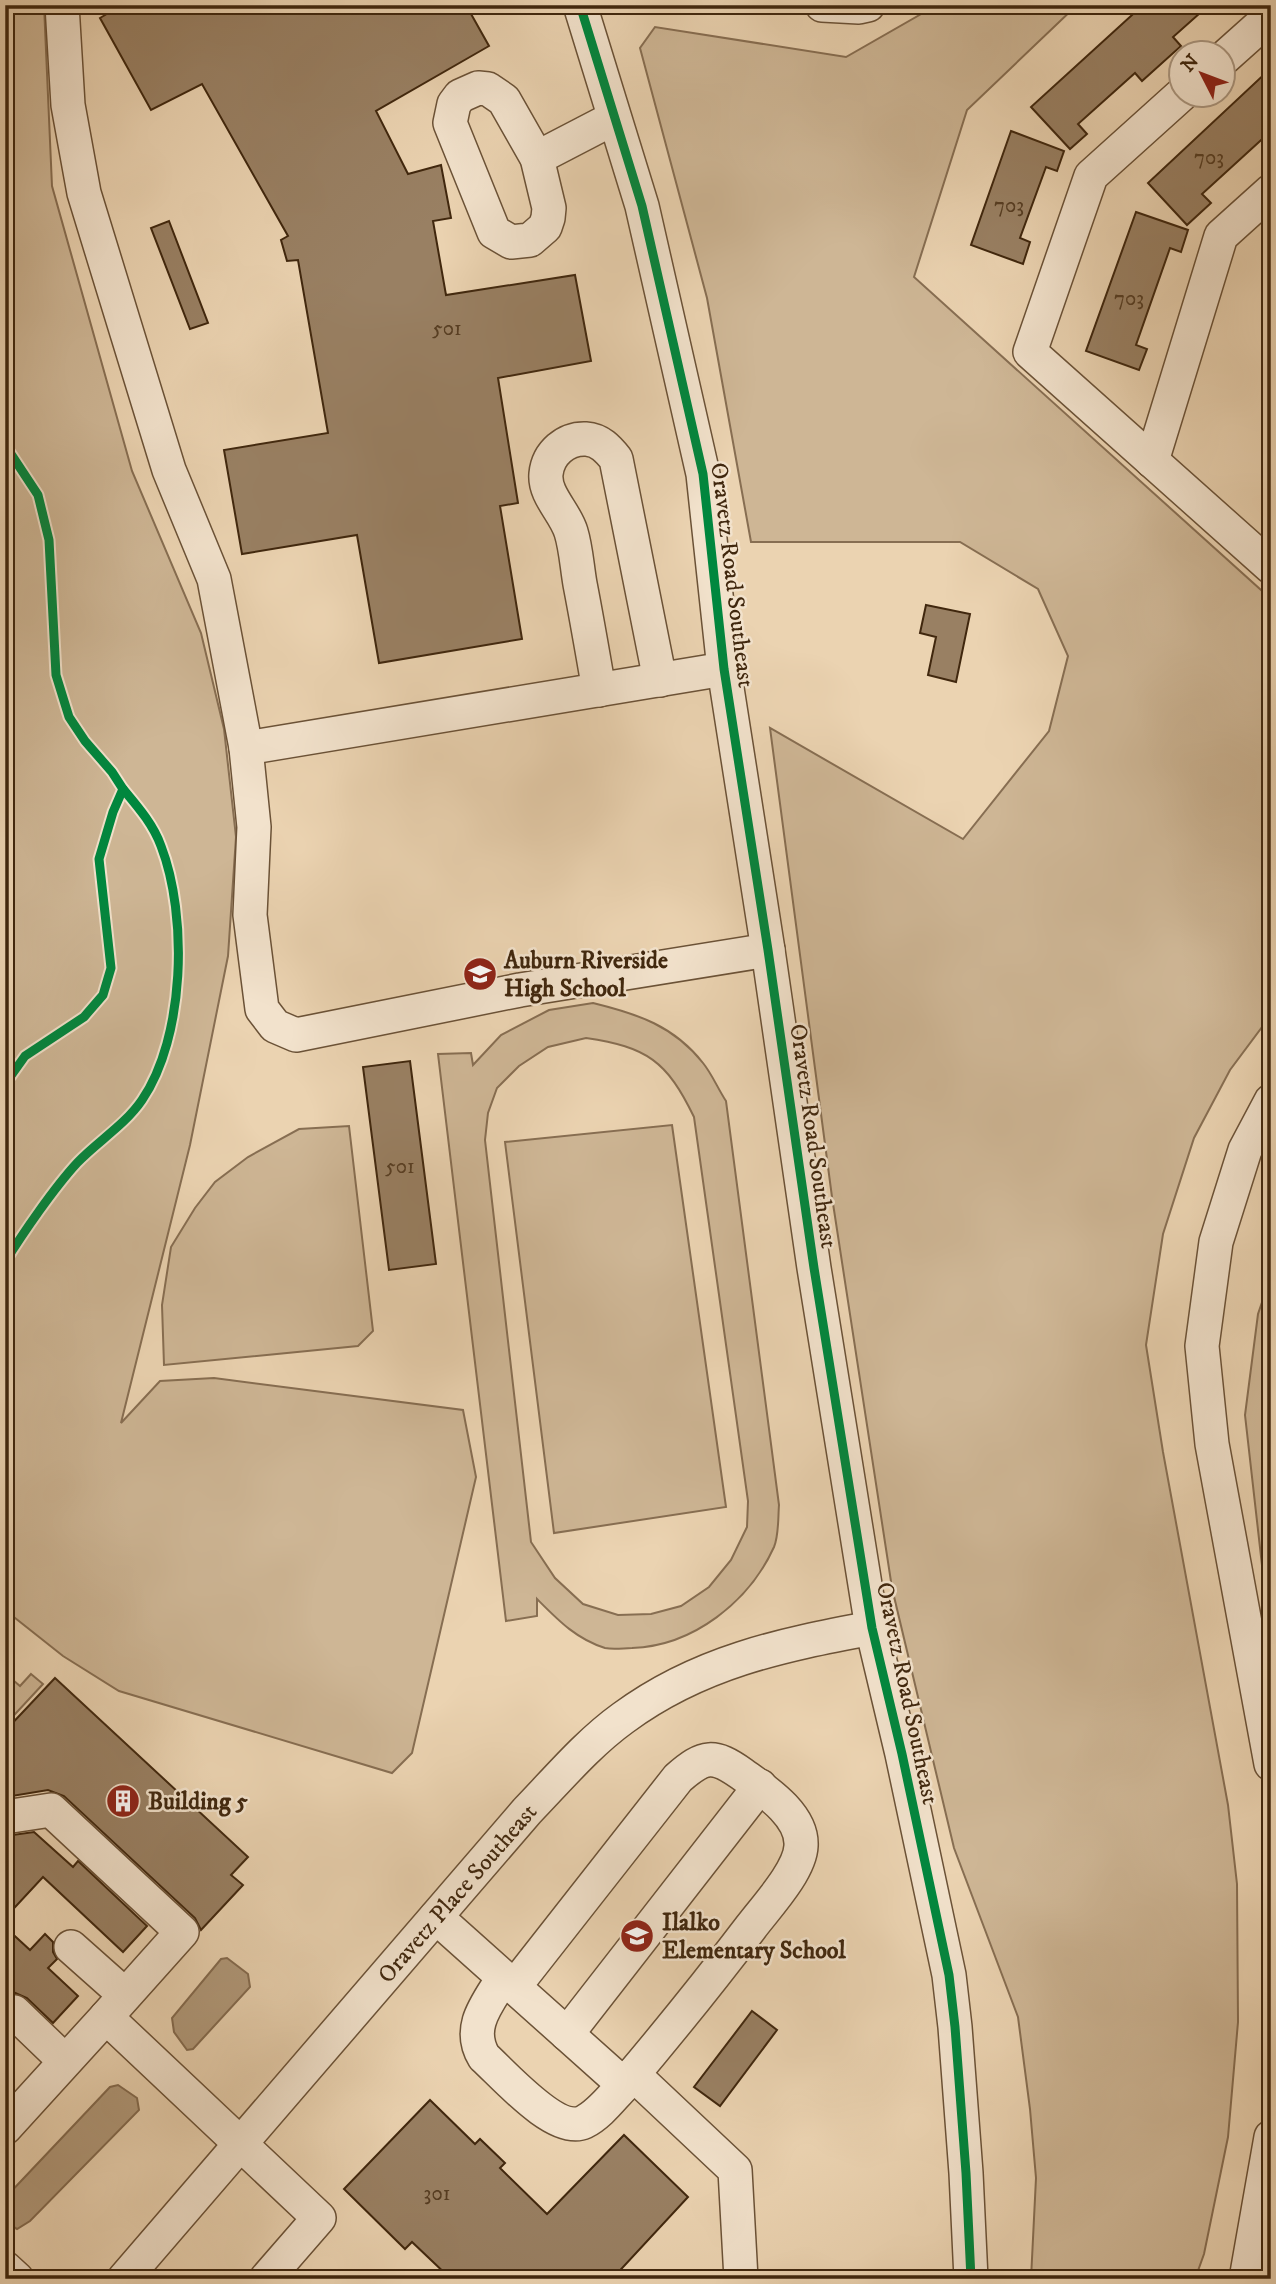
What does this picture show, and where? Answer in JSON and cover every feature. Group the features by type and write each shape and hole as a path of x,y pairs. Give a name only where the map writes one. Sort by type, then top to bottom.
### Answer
{"street":[{"path":"62,5 68,105 84,193 169,470 214,579 246,748 254,827 250,915 262,1009 275,1026 296,1035 520,990 768,950"},
{"name":"Oravetz Road Southeast","path":"580,5 642,206 703,474 724,669 814,1268 872,1628 949,1975 965,2160 971,2279"},
{"path":"822,5 868,5"},
{"path":"1238,45 1271,16"},
{"path":"1168,107 1091,176 1030,352 1271,567"},
{"path":"537,158 614,118"},
{"path":"1152,461 1222,236 1271,191"},
{"path":"599,690 571,530 546,484 549,461 565,443 576,439 600,443 616,459 660,680"},
{"path":"246,748 724,669"},
{"path":"1271,1101 1245,1150 1216,1242 1202,1346 1212,1444 1271,1764"},
{"name":"Oravetz Place Southeast","path":"124,2279 527,1811 590,1746 650,1699 698,1674 734,1659 799,1642 872,1628"},
{"path":"711,1758 728,1764 760,1786 787,1812 798,1828 801,1846 794,1866 702,1992 597,2113 582,2123 566,2124 550,2117 484,2057 477,2045 476,2029 480,2016 678,1778 695,1763 711,1758"},
{"path":"567,2035 760,1786"},
{"path":"5,1817 51,1810 183,1932 5,2128"},
{"path":"436,1917 567,2035 628,2079 736,2170 741,2279"},
{"path":"71,1947 115,2006 241,2144 318,2218 266,2279"},
{"path":"5,2011 14,2012 65,2061"},
{"path":"1246,2279 1271,2137"},
{"path":"1233,2279 1254,2223"},
{"path":"5,2268 17,2279"}],"shaded area":[{"path":"5,5 44,5 52,186 132,471 201,633 224,729 236,837 228,956 190,1145 121,1423 160,1381 214,1378 463,1410 476,1477 412,1753 392,1773 119,1691 63,1656 5,1610"},
{"path":"937,5 1077,5 967,110 914,277 1271,599 1271,1015 1230,1070 1194,1138 1163,1234 1146,1345 1228,1805 1237,1884 1238,2022 1228,2137 1204,2254 1195,2279 1031,2279 1036,2178 1018,2017 954,1848 892,1588 832,1197 770,728 963,839 1049,731 1068,656 1038,589 960,542 751,542 707,298 640,48 655,27 846,57"},
{"path":"593,1003 654,1023 692,1050 706,1067 726,1101 779,1505 778,1532 774,1547 763,1567 734,1603 697,1630 655,1645 605,1648 585,1640 568,1628 537,1599 537,1616 506,1621 438,1054 471,1053 473,1065 501,1035 549,1010","holes":["586,1038 625,1046 653,1060 674,1082 694,1117 748,1501 747,1527 731,1560 709,1587 681,1606 651,1614 618,1615 583,1604 555,1578 531,1542 485,1140 488,1113 497,1088 519,1066 548,1047"]},
{"path":"672,1125 726,1507 554,1533 505,1142"},
{"path":"349,1126 373,1331 358,1346 164,1365 162,1305 171,1247 215,1182 248,1157 299,1129"},
{"path":"1271,1276 1271,1627 1245,1415 1258,1314"},
{"path":"31,1674 43,1684 5,1725 5,1688 13,1680 20,1686"},
{"path":"227,1958 248,1974 250,1987 193,2049 187,2050 174,2032 172,2018 221,1959"},
{"path":"118,2085 137,2098 139,2110 30,2221 17,2229 6,2216 5,2198 110,2087"}],"building":[{"path":"122,5 466,5 489,46 376,111 408,174 441,165 451,218 433,221 446,295 575,275 591,361 498,378 518,503 500,506 522,639 379,663 357,535 242,554 224,450 328,433 298,260 287,261 281,240 288,236 202,84 151,110 100,18"},
{"path":"1143,5 1209,5 1174,38 1168,38 1168,58 1142,81 1135,73 1078,124 1087,134 1070,149 1031,107"},
{"path":"1271,68 1271,131 1202,194 1211,203 1187,225 1148,183 1228,108 1238,108 1238,99"},
{"path":"1011,131 1064,151 1057,171 1046,167 1020,238 1030,242 1023,264 971,245"},
{"path":"1136,212 1188,230 1181,252 1170,248 1136,345 1147,349 1139,370 1086,351"},
{"path":"169,221 208,323 190,329 151,228"},
{"path":"926,605 970,614 956,682 928,675 936,637 920,633"},
{"path":"410,1061 436,1264 389,1270 363,1067"},
{"name":"Building 5","path":"55,1678 248,1857 231,1875 243,1885 201,1930 195,1918 64,1796 48,1790 12,1796 5,1790 5,1731"},
{"path":"34,1832 73,1867 78,1861 147,1926 123,1952 43,1877 5,1918 5,1836"},
{"path":"5,1927 30,1950 45,1934 53,1942 53,1952 57,1959 48,1968 78,1996 53,2023 27,1998 5,1985"},
{"path":"752,2011 777,2030 720,2106 694,2087"},
{"path":"430,2100 475,2144 480,2139 505,2163 500,2168 547,2214 624,2135 688,2197 612,2279 451,2279 412,2242 405,2249 344,2189"}],"cycle path":[{"path":"580,5 642,206 703,474 724,669 814,1268 872,1628 949,1975 966,2173 971,2279"},
{"path":"5,445 38,495 49,540 56,675 69,717 123,789 99,859 111,968 103,995 84,1017 25,1056 5,1084"},
{"path":"5,1262 68,1173 128,1117 142,1100 156,1074 167,1044 178,976 178,941 170,874 154,830 123,789"}],"place":[{"name":"Auburn Riverside High School","path":"480,974"},
{"name":"Building 5","path":"123,1801"},
{"name":"Ilalko Elementary School","path":"637,1936"}]}
